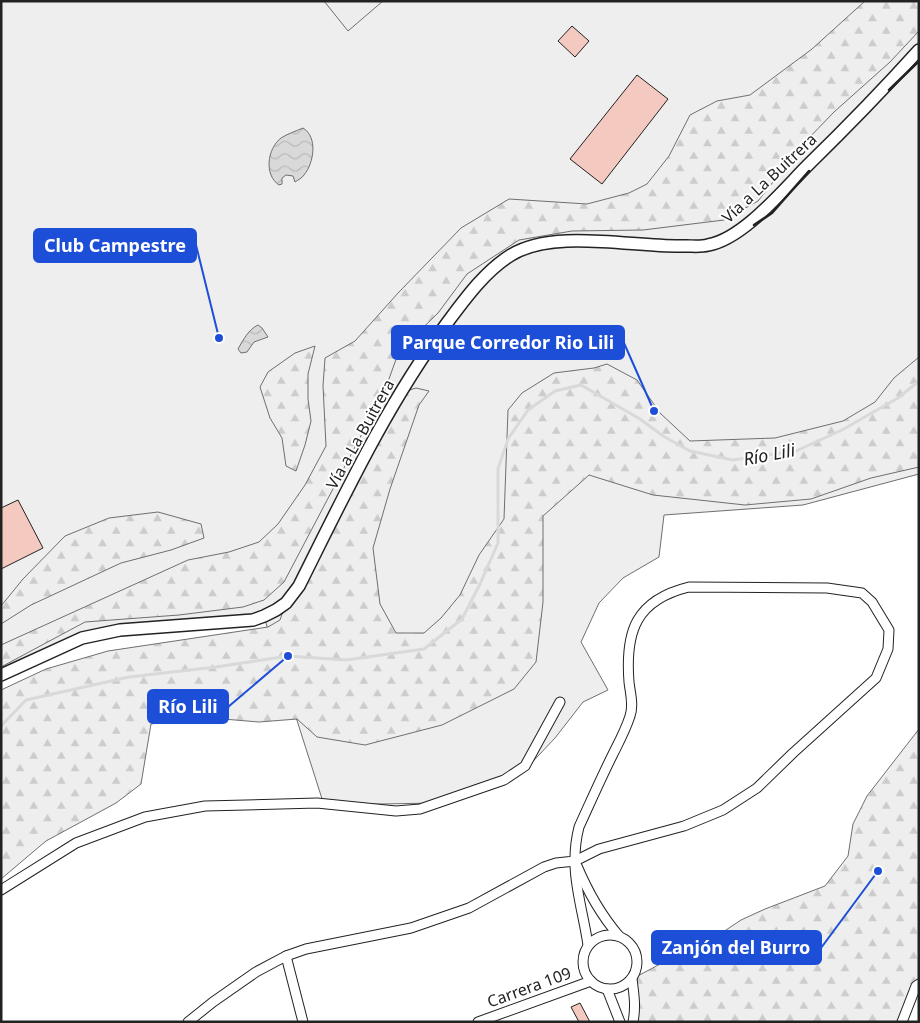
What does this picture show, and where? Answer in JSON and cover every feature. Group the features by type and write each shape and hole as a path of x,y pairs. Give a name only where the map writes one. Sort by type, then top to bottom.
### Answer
{"street":[{"name":"Vía a La Buitrera","path":"1,675 82,638 101,633 240,622 264,616 276,610 286,603 299,586 379,428 402,389 464,299 500,262 529,247 554,243 579,241 663,247 708,246 722,241 756,216 876,98 919,50"},
{"path":"188,1022 256,972 286,956 306,949 411,928 469,908 544,867 556,863 575,861 598,850 684,826 723,810 757,788 876,678 888,649 889,630 872,602 862,593 827,588 689,587 673,591 650,604 635,622 628,657 631,714 579,827 575,841 575,861 578,896 585,921 588,945 584,954 583,964 586,973 591,981 607,989 620,987 632,979"},
{"path":"1,890 76,843 145,817 205,806 317,803 396,811 420,809 429,806 504,780 525,766 560,702"},
{"path":"575,861 594,903 604,919 619,936 629,942 637,954 638,963 632,979 635,997 635,1011 632,1022"},
{"path":"588,945 602,936 619,936"},
{"path":"286,956 303,1022"},
{"name":"Carrera 109","path":"478,1022 591,981"},
{"path":"902,1022 916,986 919,984"},
{"path":"607,989 620,1022"}],"green space":[{"path":"1,1 919,1 919,474 803,505 664,515 659,557 623,578 599,603 581,642 608,690 583,702 555,738 522,773 436,803 324,805 264,617 101,633 1,675"},
{"path":"865,1 919,1 919,31 890,62 834,112 804,143 758,201 724,220 643,230 572,231 519,240 467,274 438,313 399,351 385,390 284,582 264,600 243,607 179,615 85,622 1,667 1,645 188,560 229,552 259,542 278,524 305,485 326,446 323,386 325,358 355,341 461,228 509,199 587,204 629,193 647,184 669,156 690,115 717,101 750,95 812,49"},
{"path":"315,346 308,374 308,399 311,421 296,471 286,466 282,438 270,418 260,387 268,372 295,353"},
{"path":"919,357 919,467 871,478 811,499 745,505 653,495 589,475 543,516 543,602 536,662 514,689 442,725 365,745 317,737 297,719 259,722 199,717 151,724 141,784 116,803 46,841 1,879 1,690 46,669 108,651 268,627 280,620 286,603 400,393 416,388 429,391 419,405 390,489 373,548 380,604 396,633 424,633 441,618 460,595 479,555 504,519 508,410 522,393 554,373 594,368 607,364 637,380 660,413 690,441 775,438 843,421 875,402 894,378"},
{"path":"158,512 201,524 204,538 171,550 121,563 31,605 1,624 1,606 23,579 65,536 109,518"},
{"path":"919,729 919,984 902,1022 633,1022 632,979 677,955 711,940 741,920 825,886 848,856 853,824 867,796"}],"shaded area":[{"path":"324,1 383,1 348,31"}],"water":[{"path":"303,128 308,132 313,144 310,164 300,179 295,182 293,176 286,175 282,178 282,184 279,185 274,181 269,169 270,155 281,138"},
{"path":"258,325 268,337 254,342 247,352 241,353 238,349 242,342 249,332"}],"building":[{"path":"572,26 589,41 575,57 558,41"},
{"path":"637,75 668,99 602,184 570,159"},
{"path":"18,500 43,548 1,569 1,508"},
{"path":"580,1003 590,1022 579,1022 571,1007"}],"waterway":[{"name":"Río Lili","path":"1,726 26,700 129,677 288,656 346,660 424,649 462,619 480,584 498,543 498,469 508,439 528,410 555,391 581,385 690,451 733,460 796,451 842,430 898,398 919,381"}],"wall":[{"path":"889,90 919,61"},
{"path":"754,225 772,213 809,171"}],"place":[{"name":"Club Campestre","path":"219,338"},
{"name":"Parque Corredor Rio Lili","path":"654,411"},
{"name":"Río Lili","path":"288,656"},
{"name":"Zanjón del Burro","path":"878,871"}]}
